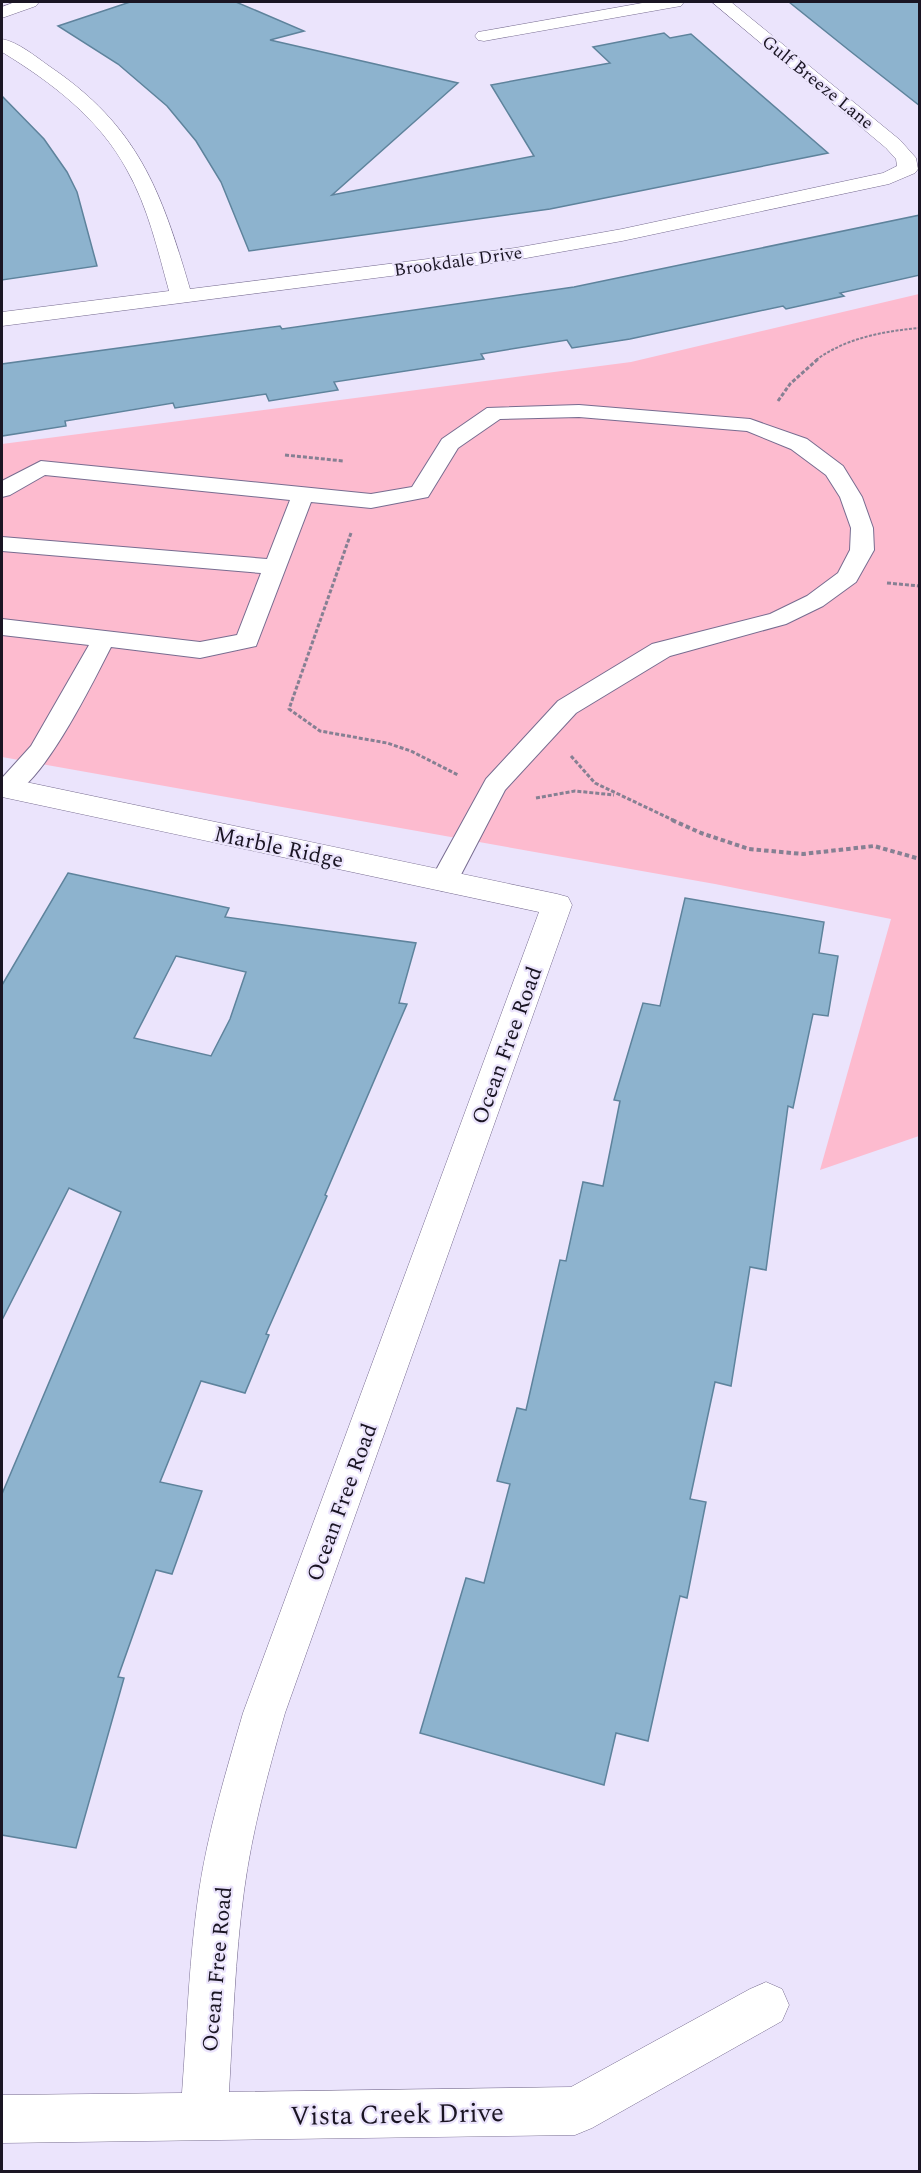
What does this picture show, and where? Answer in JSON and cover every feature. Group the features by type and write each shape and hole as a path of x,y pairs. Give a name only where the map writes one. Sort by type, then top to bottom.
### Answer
{"street":[{"path":"2,13 30,2"},
{"path":"484,36 675,2"},
{"name":"Gulf Breeze Lane","path":"720,2 893,144 906,158 908,169"},
{"path":"2,44 69,89 109,128 125,149 150,195 182,297"},
{"name":"Brookdale Drive","path":"2,320 459,262 569,245 889,178 908,169"},
{"name":"Marble Ridge","path":"3,790 557,905"},
{"name":"Ocean Free Road","path":"204,2117 216,1940 227,1860 243,1784 264,1713 557,905"},
{"name":"Vista Creek Drive","path":"2,2120 575,2111 766,2005"}],"lane":[{"path":"2,490 41,468 371,501 420,492 450,444 495,413 579,411 750,425 799,444 835,471 851,497 862,528 862,550 848,577 815,601 778,619 661,650 567,707 495,785 444,881"},
{"path":"2,627 200,650 247,641 303,494"},
{"path":"2,544 275,567"},
{"path":"3,790 41,751 104,639"}],"path":[{"path":"735,424 778,402 786,386 799,371 816,358 836,348 885,333 920,328"},
{"path":"554,720 564,744 576,762 595,783 618,796 701,833 749,849 803,854 874,846 920,859"},
{"path":"478,817 557,792 581,789 618,796"}],"shaded area":[{"path":"919,294 919,1136 820,1170 891,919 715,884 2,757 2,444 631,362"}],"building":[{"path":"130,2 236,2 304,31 270,40 458,83 332,195 534,156 491,85 610,63 593,47 664,33 670,38 691,34 828,153 550,209 249,251 221,182 196,141 167,106 118,64 58,26"},
{"path":"789,2 920,2 920,106 850,51"},
{"path":"2,96 44,139 67,172 77,192 97,266 2,280"},
{"path":"920,215 920,275 840,293 844,296 786,309 783,306 630,339 572,348 567,340 481,354 484,359 334,382 338,390 269,401 266,394 175,408 173,403 65,421 66,426 2,436 2,364 280,326 282,329 574,287"},
{"path":"68,873 229,908 225,917 416,943 399,1003 407,1004 325,1195 327,1196 266,1334 269,1335 245,1393 201,1381 160,1482 202,1491 172,1574 156,1570 118,1677 124,1678 76,1848 2,1835 2,1494 121,1212 69,1188 2,1320 2,985","holes":["176,956 246,972 230,1019 211,1056 134,1038"]},
{"path":"685,898 824,922 819,953 838,956 828,1016 813,1014 793,1108 788,1106 766,1270 750,1267 731,1386 715,1382 690,1499 706,1502 687,1598 680,1596 648,1741 616,1733 604,1785 420,1733 466,1578 484,1583 510,1484 497,1481 517,1408 526,1410 560,1260 566,1261 583,1182 603,1186 620,1101 614,1100 643,1003 660,1006"}]}
